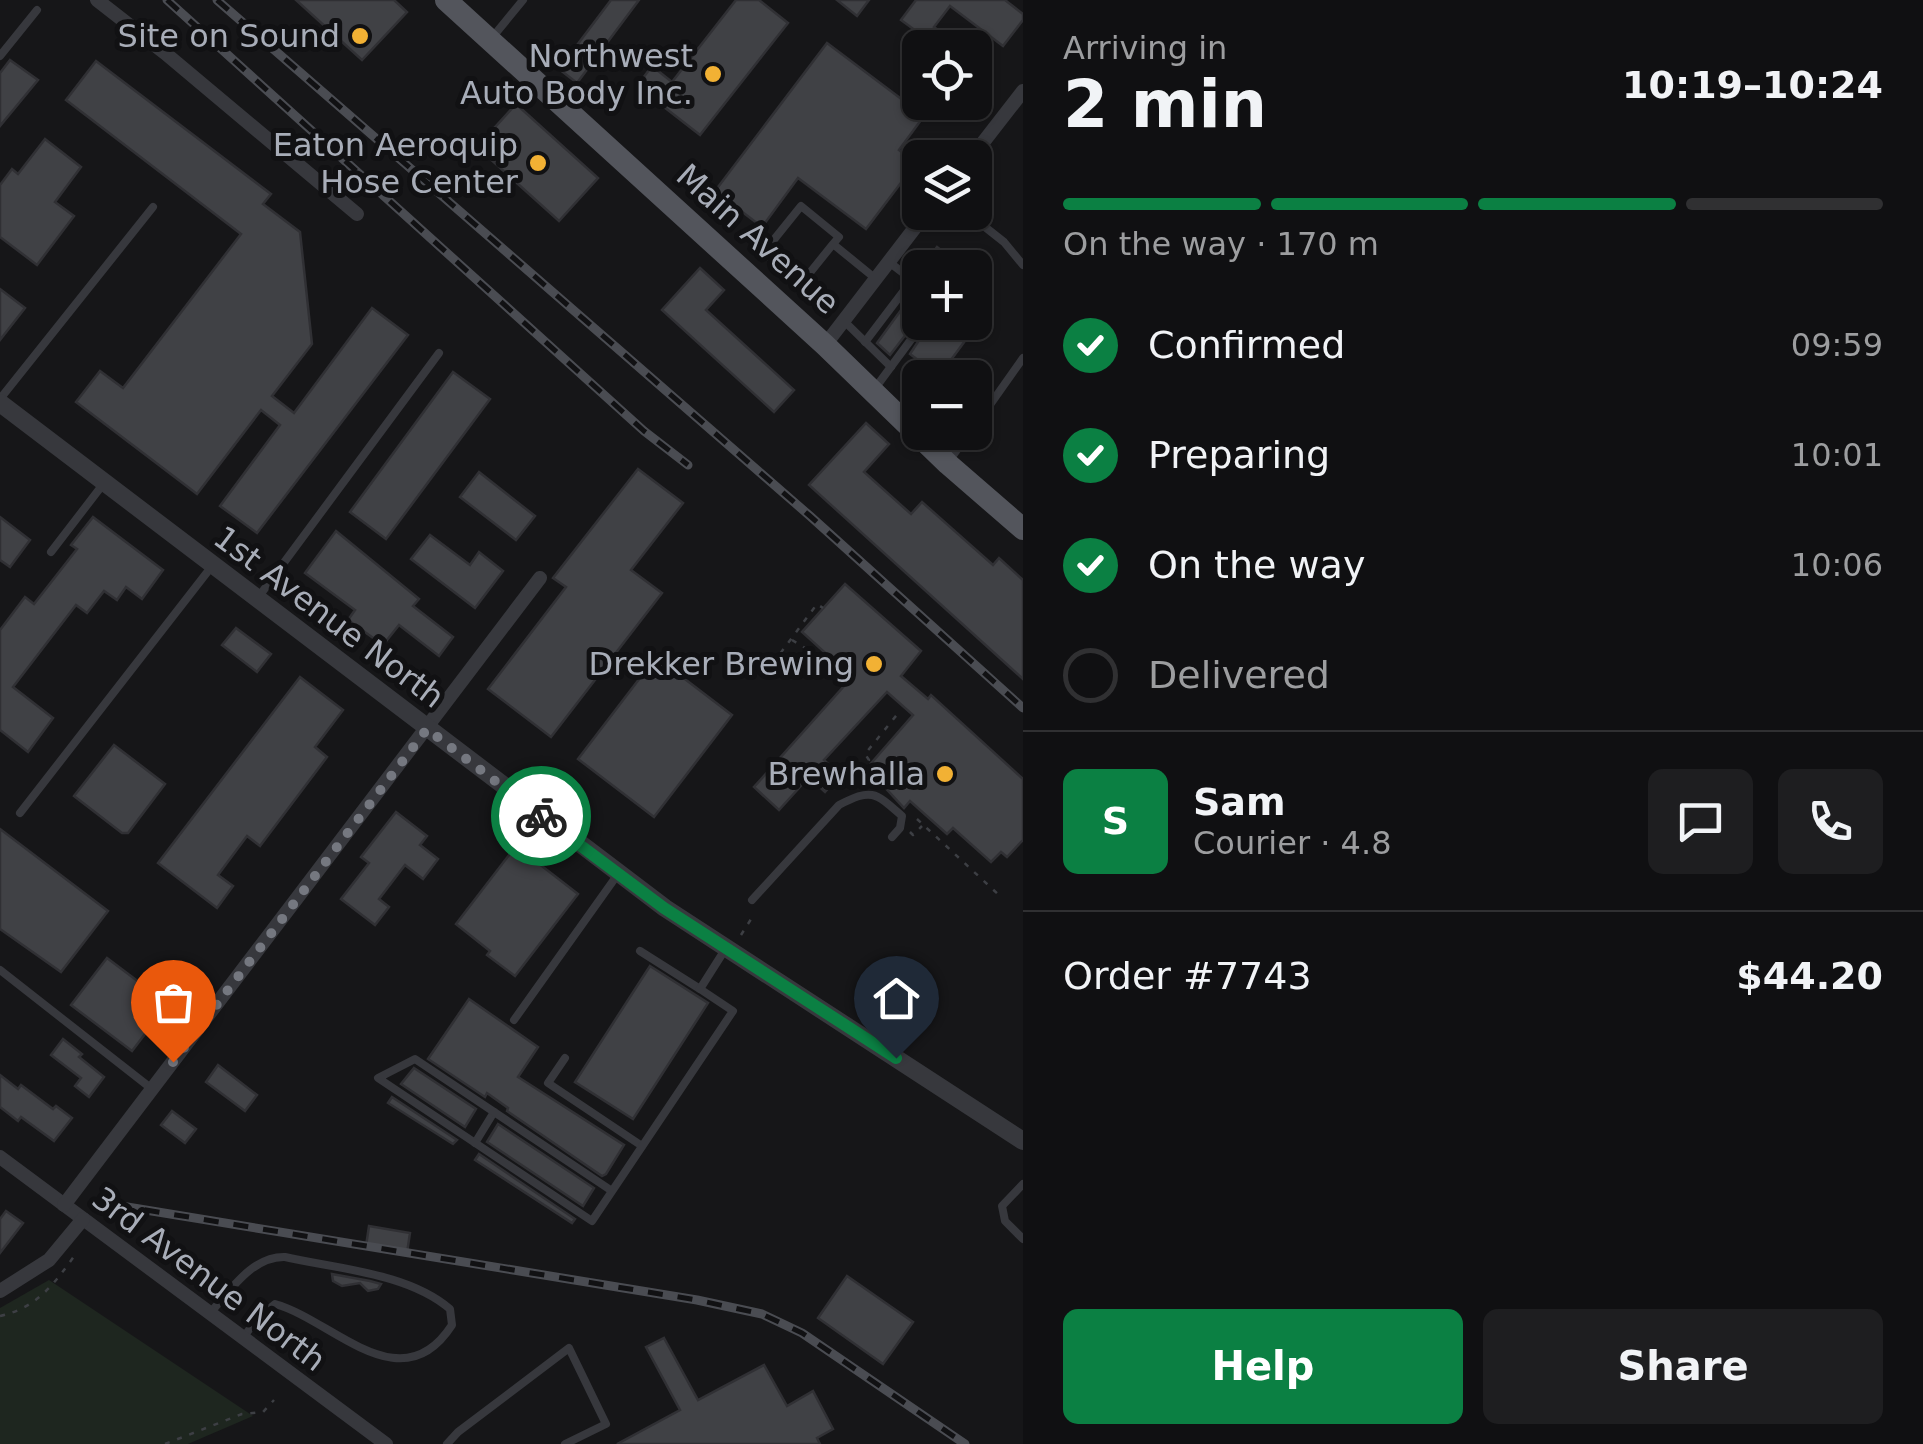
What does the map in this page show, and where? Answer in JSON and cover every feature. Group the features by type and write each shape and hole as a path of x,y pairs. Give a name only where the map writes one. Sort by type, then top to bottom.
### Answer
{"main road":[{"name":"Main Avenue","path":"446,0 1023,529"}],"street":[{"path":"97,0 357,214"},
{"path":"985,140 1023,91"},
{"path":"825,345 913,230"},
{"name":"1st Avenue North","path":"0,401 618,874 1023,1140"},
{"path":"64,1205 540,578"},
{"name":"3rd Avenue North","path":"0,1158 386,1444"},
{"path":"0,1291 49,1260 83,1219"}],"lane":[{"path":"490,40 523,0"},
{"path":"0,56 38,10"},
{"path":"743,270 764,252 801,206 839,237 780,304"},
{"path":"0,401 153,207"},
{"path":"989,230 1023,265"},
{"path":"833,244 876,279"},
{"path":"764,252 800,285"},
{"path":"888,262 902,272"},
{"path":"865,342 902,299"},
{"path":"844,321 891,367"},
{"path":"873,392 911,340"},
{"path":"257,600 440,353"},
{"path":"992,402 1023,358"},
{"path":"948,464 958,450"},
{"path":"51,552 104,483"},
{"path":"20,812 212,566"},
{"path":"752,900 839,805 866,792 878,795 902,816 892,837"},
{"path":"514,1020 618,874"},
{"path":"700,989 726,948"},
{"path":"612,1191 415,1058 378,1078 592,1221 733,1011 640,951"},
{"path":"0,970 152,1089"},
{"path":"565,1058 548,1083 642,1146"},
{"path":"475,1143 494,1112"},
{"path":"1023,1184 1002,1206 1005,1221 1023,1239"},
{"path":"210,1313 254,1266 274,1257 285,1257 433,1294 450,1310 452,1325 432,1349 392,1358 351,1345 275,1304 243,1338"},
{"path":"447,1444 569,1348 606,1424 566,1444"}],"path":[{"path":"765,674 817,604 823,608"},
{"path":"791,639 820,656 824,652"},
{"path":"872,782 863,770 869,760 865,754 900,712"},
{"path":"880,739 886,744"},
{"path":"910,814 1000,896"},
{"path":"901,824 913,835 924,824"},
{"path":"741,934 753,916"},
{"path":"0,1316 24,1310 39,1300 76,1254"},
{"path":"165,1444 242,1414 263,1412 274,1400"}],"shaded area":[{"path":"49,1280 253,1416 188,1444 0,1444 0,1308"}],"building":[{"name":"Site on Sound","path":"296,0 394,0 407,12 362,60"},
{"name":"Northwest Auto Body Inc.","path":"611,0 639,0 577,83 559,69"},
{"name":"Northwest Auto Body Inc.","path":"736,0 759,0 788,23 700,135 637,86 652,66 672,82"},
{"path":"837,0 869,0 857,16"},
{"path":"916,0 1005,0 1023,14 1023,20 1003,46 992,38 992,30 982,30 950,6 934,27 938,30 915,30 901,20"},
{"path":"827,43 902,99 902,120 921,120 906,140 902,140 902,181 866,229 798,178 762,227 715,191"},
{"path":"10,60 38,80 0,126 0,73"},
{"path":"96,61 271,194 263,204 300,232 312,344 272,396 294,413 372,308 408,335 257,533 220,506 280,425 261,410 197,494 76,402 100,371 123,388 241,234 66,100"},
{"name":"Eaton Aeroquip Hose Center","path":"516,104 598,178 559,221 477,147"},
{"path":"45,139 81,167 55,202 74,216 37,265 0,237 0,185 12,169 18,174"},
{"path":"700,268 724,290 706,310 794,390 774,412 662,310"},
{"path":"0,289 25,308 0,340"},
{"path":"902,309 902,339 890,355 877,343"},
{"path":"919,340 966,340 951,360 918,360 910,354"},
{"path":"453,372 490,399 386,539 350,512"},
{"path":"866,423 889,444 864,472 911,514 922,502 993,565 999,558 1023,580 1023,679 809,485"},
{"path":"638,469 683,503 631,570 662,593 551,737 488,689 566,587 553,578"},
{"path":"479,472 535,516 516,540 460,497"},
{"path":"0,517 30,540 10,567 0,560"},
{"path":"93,517 163,570 142,599 126,587 117,600 104,591 87,613 76,605 13,687 53,718 28,752 0,730 0,630 25,597 34,604 77,549 71,545"},
{"path":"336,531 419,599 413,606 453,637 439,656 399,625 383,645 348,620 355,610 305,573"},
{"path":"430,535 470,565 479,552 503,571 475,608 411,559"},
{"path":"845,584 921,651 901,676 928,699 931,695 1023,779 1023,840 1007,857 1001,852 991,862 953,828 947,834 910,801 904,808 867,768 913,715 887,692 824,760 840,775 825,792 809,777 779,810 754,787 852,677 802,632"},
{"path":"236,628 271,654 257,672 222,645"},
{"path":"656,657 732,715 654,817 578,759"},
{"path":"300,677 343,710 315,747 327,757 260,846 247,836 218,875 233,886 217,908 158,863"},
{"path":"114,745 165,784 128,833 122,833 74,796"},
{"path":"396,812 427,836 420,845 438,859 423,879 405,865 379,899 389,907 375,925 341,899 369,863 361,857"},
{"path":"0,829 108,911 61,972 0,929"},
{"path":"516,846 578,894 515,976 456,924"},
{"path":"107,958 168,1004 132,1051 71,1005"},
{"path":"650,966 708,1003 633,1119 575,1082"},
{"path":"469,999 538,1047 518,1077 624,1145 606,1174 602,1176 487,1093 485,1097 428,1059"},
{"path":"63,1039 104,1077 89,1097 75,1086 81,1078 51,1055"},
{"path":"218,1065 257,1095 245,1111 206,1082"},
{"path":"414,1068 476,1109 465,1127 401,1084"},
{"path":"0,1075 72,1118 54,1141 0,1107"},
{"path":"392,1097 457,1140 453,1144 388,1103"},
{"path":"172,1111 196,1129 185,1143 161,1125"},
{"path":"498,1124 594,1188 583,1206 487,1142"},
{"path":"479,1154 575,1219 572,1223 475,1160"},
{"path":"6,1211 23,1223 0,1253 0,1219"},
{"path":"369,1226 410,1233 407,1253 366,1246"},
{"path":"332,1274 381,1284 368,1291 360,1283 342,1286 333,1281"},
{"path":"847,1276 913,1322 883,1364 818,1318"},
{"path":"664,1338 698,1400 764,1365 787,1406 813,1391 833,1429 817,1438 820,1444 617,1444 680,1410 646,1347"}],"railway":[{"path":"167,0 644,431 688,465"},
{"path":"217,0 810,516 1023,708"},
{"path":"115,1205 697,1300 762,1314 802,1333 965,1444"}],"way so far":[{"path":"173,1062 427,729 541,816"}],"place":[{"name":"Site on Sound","path":"360,36"},
{"name":"Northwest Auto Body Inc.","path":"713,74"},
{"name":"Eaton Aeroquip Hose Center","path":"538,163"},
{"name":"Drekker Brewing","path":"874,664"},
{"name":"Brewhalla","path":"945,774"}],"route":[{"path":"541,816 664,908 896,1058"}]}
